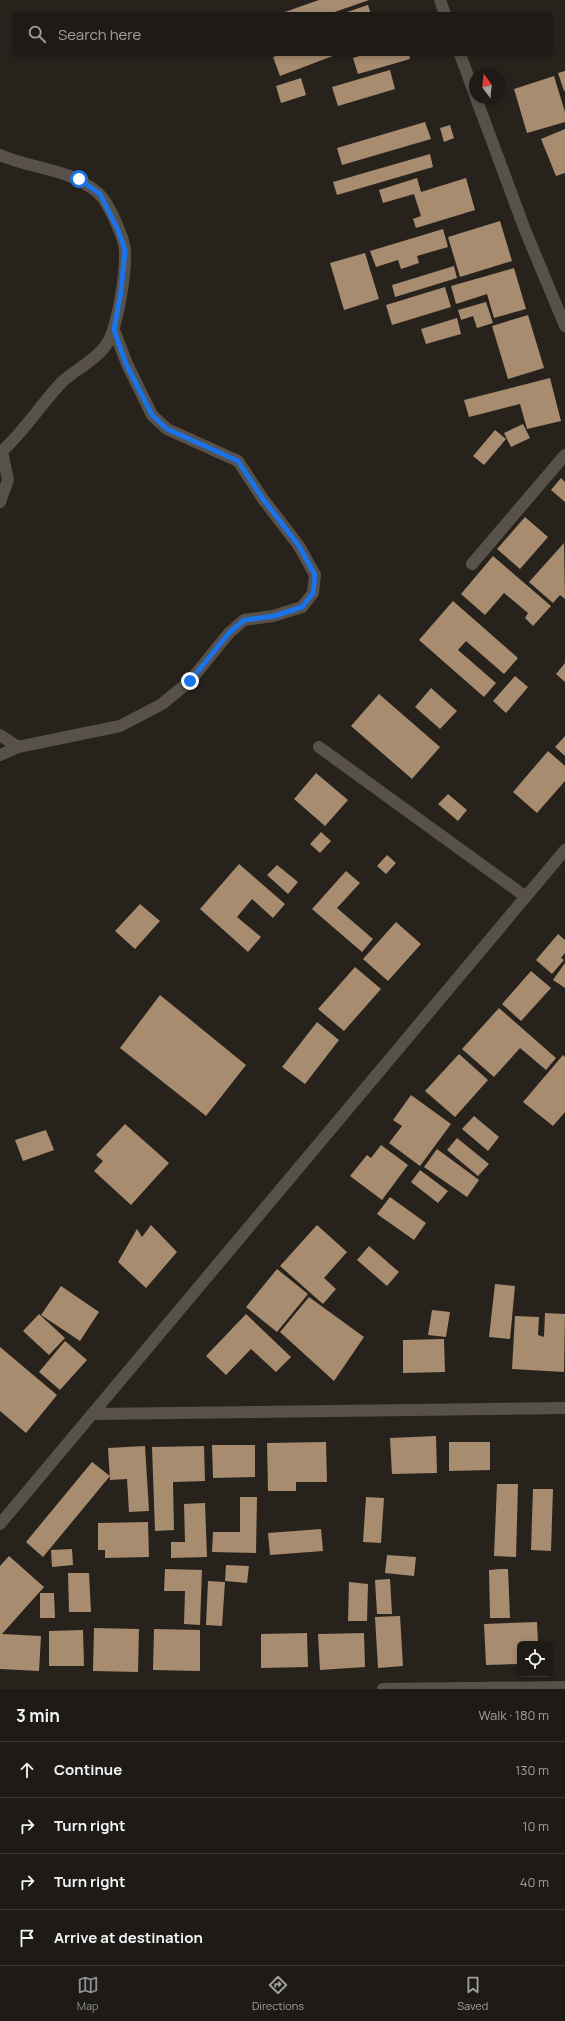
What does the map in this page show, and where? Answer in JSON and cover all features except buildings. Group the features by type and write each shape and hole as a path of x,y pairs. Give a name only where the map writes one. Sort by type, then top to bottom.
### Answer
{"street":[{"path":"440,0 444,12"},
{"path":"461,56 469,79"},
{"path":"478,104 525,230 565,326"},
{"path":"0,155 79,179 100,194 118,230 125,250 121,291 114,330 106,346 62,382 12,443 1,452 8,480 0,502"},
{"path":"0,755 18,747 120,726 162,704 190,681 229,633 244,620 274,616 302,607 313,593 315,575 299,546 263,499 238,461 167,429 152,415 126,364 114,330"},
{"path":"472,564 565,455"},
{"path":"0,735 18,747"},
{"path":"319,747 526,897"},
{"path":"0,1524 565,850"},
{"path":"93,1414 565,1408"},
{"path":"383,1689 565,1687"}],"route":[{"path":"79,179 100,194 109,209 125,250 121,291 114,330 126,364 152,415 167,429 238,461 263,499 299,546 315,575 313,593 302,607 274,616 244,620 229,633 190,681"}]}
